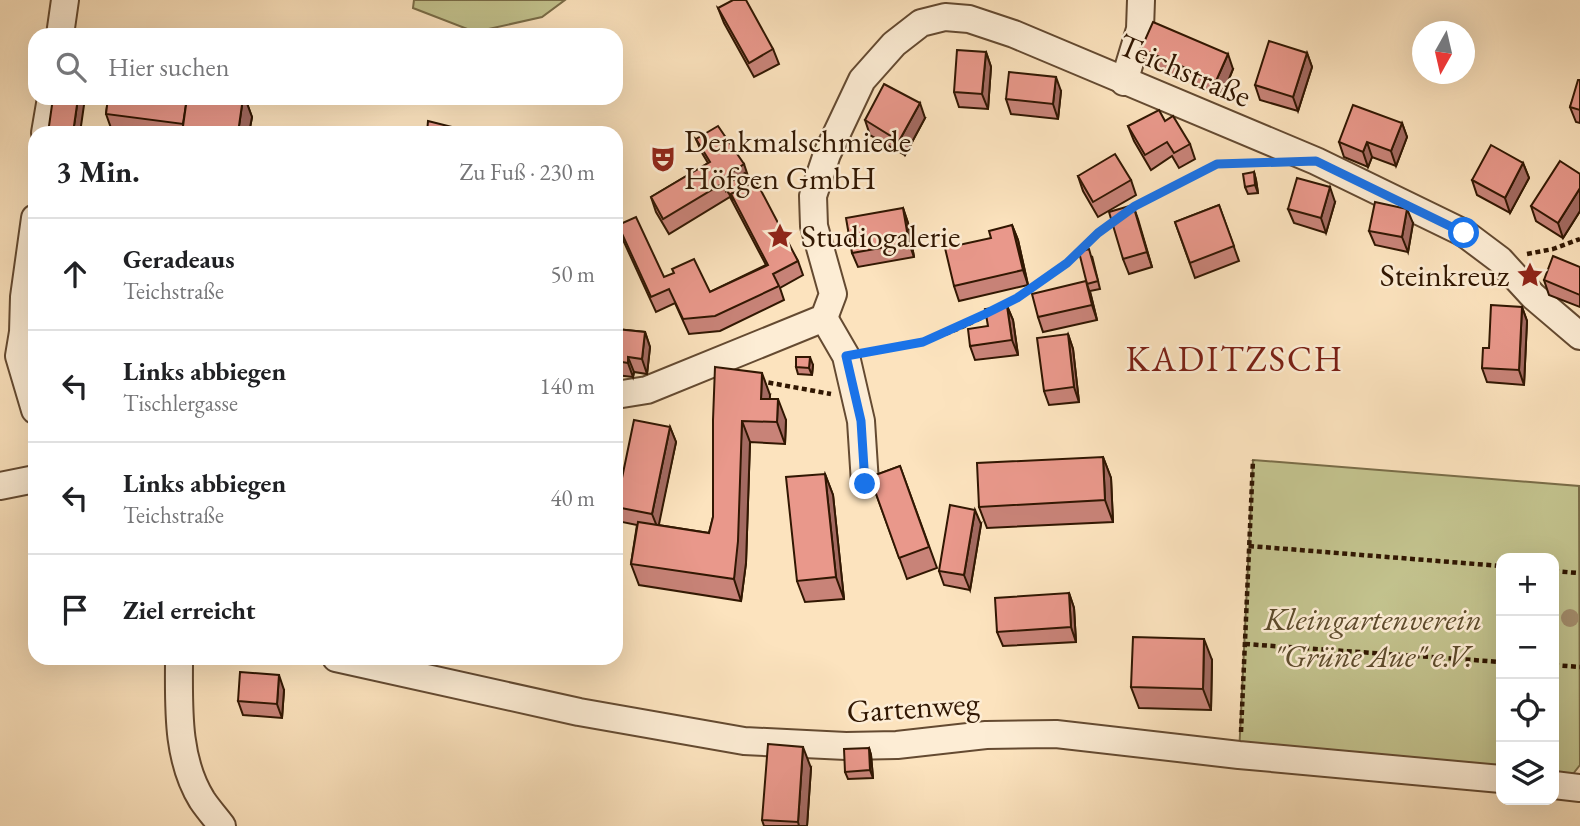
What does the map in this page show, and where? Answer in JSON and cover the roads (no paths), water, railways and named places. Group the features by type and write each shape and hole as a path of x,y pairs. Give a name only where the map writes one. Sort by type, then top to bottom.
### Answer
{"street":[{"path":"61,28 65,0"},
{"path":"1124,82 1140,29 1141,0"},
{"name":"Teichstraße","path":"824,318 833,294 814,226 813,196 827,154 862,80 894,44 921,23 944,17 970,19 1014,34 1316,161 1464,233 1500,260 1533,296 1580,336"},
{"path":"46,126 50,105"},
{"path":"28,268 19,356 28,386"},
{"path":"623,394 647,390 824,318 846,356 861,421 865,484"},
{"path":"0,486 28,480"},
{"path":"179,665 179,727 185,757 201,799 222,826"},
{"name":"Gartenweg","path":"368,665 579,712 744,741 846,746 897,745 986,735 1056,734 1240,755 1496,779"},
{"path":"1559,786 1580,788"}],"place":[{"name":"Denkmalschmiede Höfgen GmbH","path":"663,159"},
{"name":"Studiogalerie","path":"780,236"},
{"name":"Steinkreuz","path":"1530,275"}],"district":[{"name":"KADITZSCH","path":"1235,359"}],"park label":[{"name":"Kleingartenverein \"Grüne Aue\" e.V.","path":"1373,638"}]}
